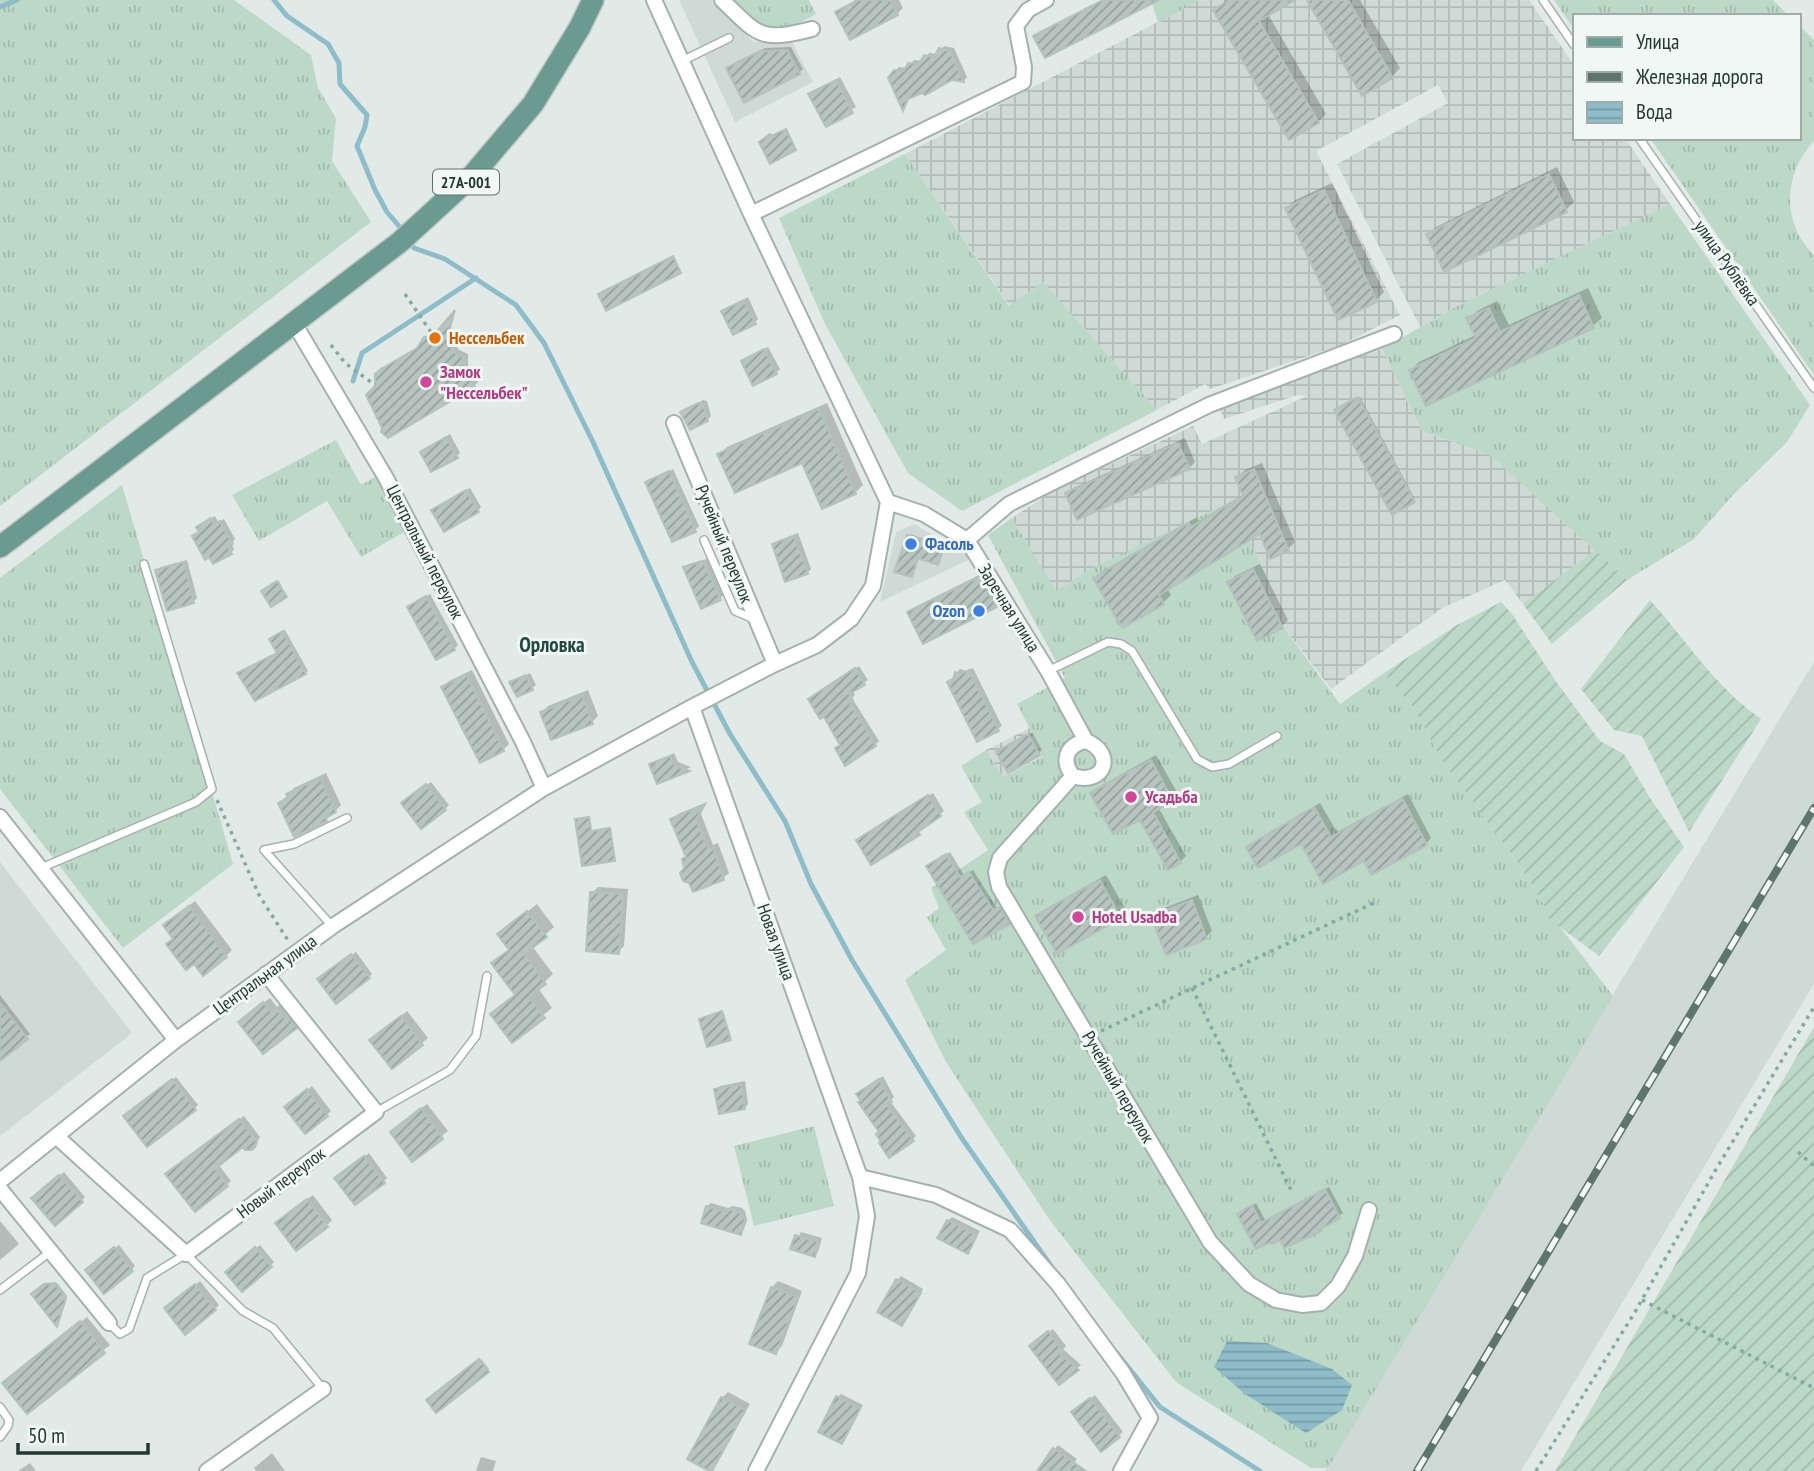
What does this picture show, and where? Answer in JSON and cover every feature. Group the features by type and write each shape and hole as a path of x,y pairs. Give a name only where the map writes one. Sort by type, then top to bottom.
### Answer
{"main road":[{"name":"27А-001","path":"0,547 400,242 471,177 533,104 580,27 593,0"}],"street":[{"path":"654,0 751,214 888,502 873,586 850,619 817,645 692,707"},
{"path":"722,0 755,33 782,37 812,29"},
{"path":"751,214 1023,82 1024,67 1016,26 1028,10 1046,0"},
{"name":"Центральный переулок","path":"294,323 386,478 522,740 544,788"},
{"path":"967,540 1009,504 1209,405 1394,334"},
{"name":"Ручейный переулок","path":"674,423 775,664"},
{"name":"Заречная улица","path":"888,502 924,513 967,540 1048,671 1086,741 1097,745 1103,755 1102,767 1096,776 1084,780 1073,776"},
{"name":"Центральная улица","path":"0,1181 176,1040 332,926 544,788 692,707"},
{"name":"Новая улица","path":"692,707 860,1177 867,1216 858,1273 756,1471"},
{"path":"1073,776 1067,769 1065,759 1076,743 1086,741"},
{"name":"Ручейный переулок","path":"1073,776 1000,858 996,872 999,887 1210,1242 1248,1284 1276,1300 1303,1305 1321,1303 1338,1286 1355,1256 1369,1210"},
{"path":"0,817 176,1040"},
{"path":"266,974 376,1112"},
{"name":"Новый переулок","path":"186,1254 376,1112"},
{"path":"56,1136 186,1254"},
{"path":"860,1177 936,1195 1010,1230 1058,1284 1123,1373 1150,1418 1121,1471"},
{"path":"0,1189 109,1323"},
{"path":"207,1471 323,1388"}],"lane":[{"path":"1543,0 1573,44"},
{"path":"682,62 729,38"},
{"name":"улица Рублёвка","path":"1640,140 1814,388"},
{"path":"704,540 735,611 755,619"},
{"path":"41,869 196,802 212,789 144,564"},
{"path":"1048,671 1108,642 1121,644 1132,651 1198,759 1212,767 1229,764 1277,736"},
{"path":"332,926 264,850 293,844 347,818"},
{"path":"376,1112 450,1070 476,1036 487,976"},
{"path":"0,1290 50,1252"},
{"path":"109,1323 120,1334 128,1329 147,1278 186,1254 243,1311 273,1328 323,1388"},
{"path":"0,1407 9,1420 0,1437"}],"path":[{"path":"405,294 435,338"},
{"path":"331,345 345,363 375,385"},
{"path":"212,789 259,895 296,953"},
{"path":"1089,1037 1378,901"},
{"path":"1192,988 1291,1190"},
{"path":"1536,1471 1642,1300 1715,1171 1814,1007"},
{"path":"1798,1152 1814,1166"},
{"path":"1642,1300 1814,1388"}],"shaded area":[{"path":"679,0 711,0 754,42 792,42 813,82 735,122"},
{"path":"1200,0 1529,0 1573,64 1573,140 1626,140 1670,204 1459,305 1420,327 1337,164 1448,103 1438,85 1316,151 1400,315 1341,345 1210,389 1205,384 1157,410 1043,282 1010,306 905,154"},
{"path":"1382,349 1422,431 1490,455 1595,550 1523,604 1505,580 1442,608 1331,689 1249,581 1267,579 1090,569 1056,592 1012,518 1053,491 1193,426 1202,444 1307,396 1298,395 1224,419 1220,409 1272,387"},
{"path":"914,524 972,558 880,602 896,532"},
{"path":"1814,662 1814,984 1521,1471 1325,1471"},
{"path":"1030,728 1044,755 1003,777 986,750"},
{"path":"0,862 132,1033 0,1136"}],"green space":[{"path":"0,0 234,0 311,55 318,88 336,118 332,161 371,222 0,506"},
{"path":"728,0 809,0 816,14 789,27 769,28"},
{"path":"1151,0 1200,0 1158,23"},
{"path":"1554,0 1773,0 1787,14 1573,14 1573,28"},
{"path":"1800,26 1814,40 1814,141 1796,168 1790,198 1791,214 1796,228 1814,255 1814,375 1651,140 1800,140"},
{"path":"905,154 1009,306 1043,282 1157,410 962,511 908,473 825,324 779,218"},
{"path":"1670,204 1810,405 1787,442 1733,495 1694,539 1627,580 1490,455 1422,431 1382,349 1459,305"},
{"path":"336,440 361,485 375,477 406,531 361,557 327,501 259,541 232,495"},
{"path":"122,485 233,864 123,948 0,789 0,578"},
{"name":"Усадьба","path":"1230,502 1268,579 1250,582 1340,704 1384,673 1414,708 1441,759 1520,866 1547,910 1613,996 1328,1468 1311,1468 1176,1382 1049,1219 946,1062 905,980 946,950 927,917 939,908 931,888 988,850 964,812 982,802 961,766 986,750 1003,777 1044,756 1017,704 1065,678 988,535 1012,518 1056,591 1090,569"},
{"path":"1595,550 1627,580 1552,644 1523,604"},
{"path":"1650,600 1715,677 1761,719 1689,832 1642,736 1614,730 1581,689"},
{"path":"1501,602 1600,741 1624,754 1684,847 1599,956 1548,918 1547,910 1520,866 1441,759 1414,708 1384,673 1457,625"},
{"path":"1814,1027 1814,1471 1555,1471"},
{"path":"814,1126 834,1206 754,1226 734,1146"}],"water":[{"path":"1227,1341 1267,1343 1332,1369 1352,1385 1342,1410 1306,1433 1245,1394 1214,1367"}],"building":[{"path":"858,0 890,0 898,15 850,40 835,12"},
{"path":"1103,0 1159,0 1045,58 1033,36"},
{"path":"1230,0 1295,0 1259,21 1319,123 1289,140 1213,10"},
{"path":"1307,0 1348,0 1393,78 1362,96"},
{"path":"939,48 950,51 964,82 952,80 925,95 922,93 908,99 903,111 888,78 894,70 904,71 908,63 919,64 924,55 934,57"},
{"path":"787,50 800,74 744,103 726,68 760,51"},
{"path":"836,80 853,113 826,127 808,94"},
{"path":"786,129 796,150 770,164 759,142 770,134 771,136"},
{"path":"1549,174 1567,212 1444,272 1426,234"},
{"path":"1324,190 1377,302 1338,320 1285,208"},
{"path":"673,256 681,273 606,311 598,294"},
{"path":"1579,295 1594,328 1426,406 1409,370 1476,338 1466,318 1489,308 1500,332"},
{"path":"744,300 756,324 733,335 721,311"},
{"name":"Замок \"Нессельбек\"","path":"455,310 447,339 456,354 465,358 465,370 475,387 388,438 381,432 382,428 366,395 375,386 375,374 417,348 424,337 433,336"},
{"path":"764,349 777,374 753,386 741,361"},
{"path":"1358,397 1415,502 1392,515 1334,410"},
{"path":"698,403 703,404 708,421 690,430 680,412"},
{"path":"819,409 856,494 822,509 802,463 735,493 717,454"},
{"path":"446,437 458,458 431,472 420,452"},
{"path":"1178,443 1190,469 1077,520 1065,493"},
{"path":"1254,469 1289,551 1270,559 1260,534 1159,595 1164,604 1122,628 1093,578 1189,523 1191,527 1243,496 1235,477"},
{"path":"669,471 696,532 672,542 645,482"},
{"path":"466,490 479,512 444,532 431,510"},
{"path":"211,518 214,524 220,521 233,544 228,547 232,554 213,564 209,557 205,560 192,536 199,532 196,527"},
{"path":"907,535 944,547 938,565 918,558 912,577 894,572"},
{"path":"794,536 808,574 785,582 772,544"},
{"path":"703,561 721,600 701,609 683,567"},
{"path":"184,562 194,603 167,611 155,570"},
{"path":"1253,569 1283,628 1257,641 1227,582"},
{"path":"979,577 997,607 923,644 907,612"},
{"path":"277,581 287,597 271,607 261,591"},
{"path":"426,596 455,650 436,660 407,607"},
{"path":"283,631 306,674 255,701 237,673 277,653 269,639"},
{"path":"855,668 865,685 849,694 853,700 849,702 876,746 845,766 835,748 840,745 824,717 820,719 808,699"},
{"path":"969,670 999,731 977,742 947,682 953,679 955,672 961,674"},
{"path":"466,674 504,751 480,763 441,687"},
{"path":"526,675 533,690 517,697 509,682"},
{"path":"582,695 593,724 551,740 540,712"},
{"path":"1028,734 1040,755 1008,773 996,752"},
{"path":"670,756 674,765 690,771 657,784 649,764"},
{"name":"Усадьба","path":"1151,760 1173,801 1153,812 1181,863 1168,870 1140,820 1113,834 1090,793"},
{"path":"320,778 336,812 325,818 327,821 294,837 278,803 288,798 286,794"},
{"path":"426,784 446,810 421,829 401,803"},
{"path":"928,795 941,816 918,832 920,835 871,865 856,840"},
{"path":"1402,798 1427,845 1371,875 1364,861 1323,884 1301,844 1258,868 1246,847 1314,807 1331,837"},
{"path":"704,805 696,820 708,849 713,847 724,880 693,892 680,873 684,868 682,859 686,857 670,819"},
{"path":"589,817 591,831 610,828 615,861 582,866 575,819"},
{"path":"946,854 960,877 969,872 993,910 1000,907 1010,924 973,944 926,866"},
{"name":"Hotel Usadba","path":"1100,880 1121,918 1057,954 1035,916"},
{"path":"590,892 623,894 619,954 586,951"},
{"path":"1192,900 1207,939 1166,955 1151,916"},
{"path":"189,906 227,957 203,976 194,964 186,970 166,944 173,939 163,925"},
{"path":"527,911 547,937 524,954 546,984 529,997 545,1018 512,1043 490,1014 515,995 491,963 509,950 497,934"},
{"path":"351,954 370,978 336,1004 317,979"},
{"path":"263,1002 270,1011 275,1007 284,1018 287,1015 297,1028 263,1054 238,1022"},
{"path":"0,1003 28,1039 0,1061"},
{"path":"722,1011 731,1040 707,1047 699,1019"},
{"path":"401,1016 423,1045 392,1069 369,1040"},
{"path":"172,1079 196,1110 147,1147 123,1116"},
{"path":"879,1079 892,1102 887,1105 914,1141 889,1158 879,1143 881,1142 876,1134 879,1132 858,1102 861,1101 856,1094"},
{"path":"741,1084 745,1109 719,1114 714,1089"},
{"path":"307,1089 328,1116 305,1134 284,1107"},
{"path":"421,1108 443,1139 412,1162 390,1132"},
{"path":"239,1119 257,1142 255,1147 245,1150 243,1147 215,1169 228,1186 195,1212 165,1174"},
{"path":"364,1156 385,1183 355,1205 334,1178"},
{"path":"59,1175 83,1202 55,1226 31,1198"},
{"path":"1325,1189 1340,1218 1321,1229 1322,1231 1284,1248 1280,1240 1256,1249 1237,1214 1252,1205 1261,1223"},
{"path":"307,1199 328,1227 296,1251 275,1223"},
{"path":"706,1206 723,1211 738,1211 745,1219 741,1235 701,1223"},
{"path":"947,1220 977,1235 968,1254 937,1238"},
{"path":"795,1235 819,1242 815,1257 790,1249"},
{"path":"114,1247 133,1271 104,1294 85,1270"},
{"path":"255,1247 272,1267 242,1292 225,1272"},
{"path":"896,1279 921,1293 902,1326 877,1312"},
{"path":"55,1283 66,1298 57,1327 31,1294 44,1284"},
{"path":"195,1284 216,1310 185,1335 164,1308"},
{"path":"771,1287 798,1297 776,1354 749,1344"},
{"path":"80,1321 105,1353 27,1414 2,1383"},
{"path":"1048,1331 1063,1351 1060,1354 1079,1370 1059,1385 1029,1346"},
{"path":"479,1359 489,1372 436,1413 426,1400"},
{"path":"836,1396 860,1409 842,1444 818,1432"},
{"path":"721,1397 745,1410 712,1471 709,1471 687,1459"},
{"path":"1090,1398 1120,1437 1101,1452 1071,1412"},
{"path":"1053,1448 1086,1471 1037,1471"}],"waterway":[{"path":"0,7 17,0"},
{"path":"274,0 287,16 328,44 339,63 340,84 367,115 357,146 387,212 404,232"},
{"path":"409,240 414,248 445,259 516,305 544,343 593,442 692,662 730,734 785,821 811,884 852,960 961,1137 1051,1266"},
{"path":"353,381 362,353 476,278"},
{"path":"1116,1352 1160,1407 1260,1471"}],"railway":[{"path":"1417,1471 1814,808"}],"place":[{"name":"Нессельбек","path":"435,338"},
{"name":"Замок \"Нессельбек\"","path":"426,382"},
{"name":"Фасоль","path":"911,544"},
{"name":"Ozon","path":"979,611"},
{"name":"Усадьба","path":"1131,797"},
{"name":"Hotel Usadba","path":"1078,917"}],"district":[{"name":"Орловка","path":"552,645"}]}
